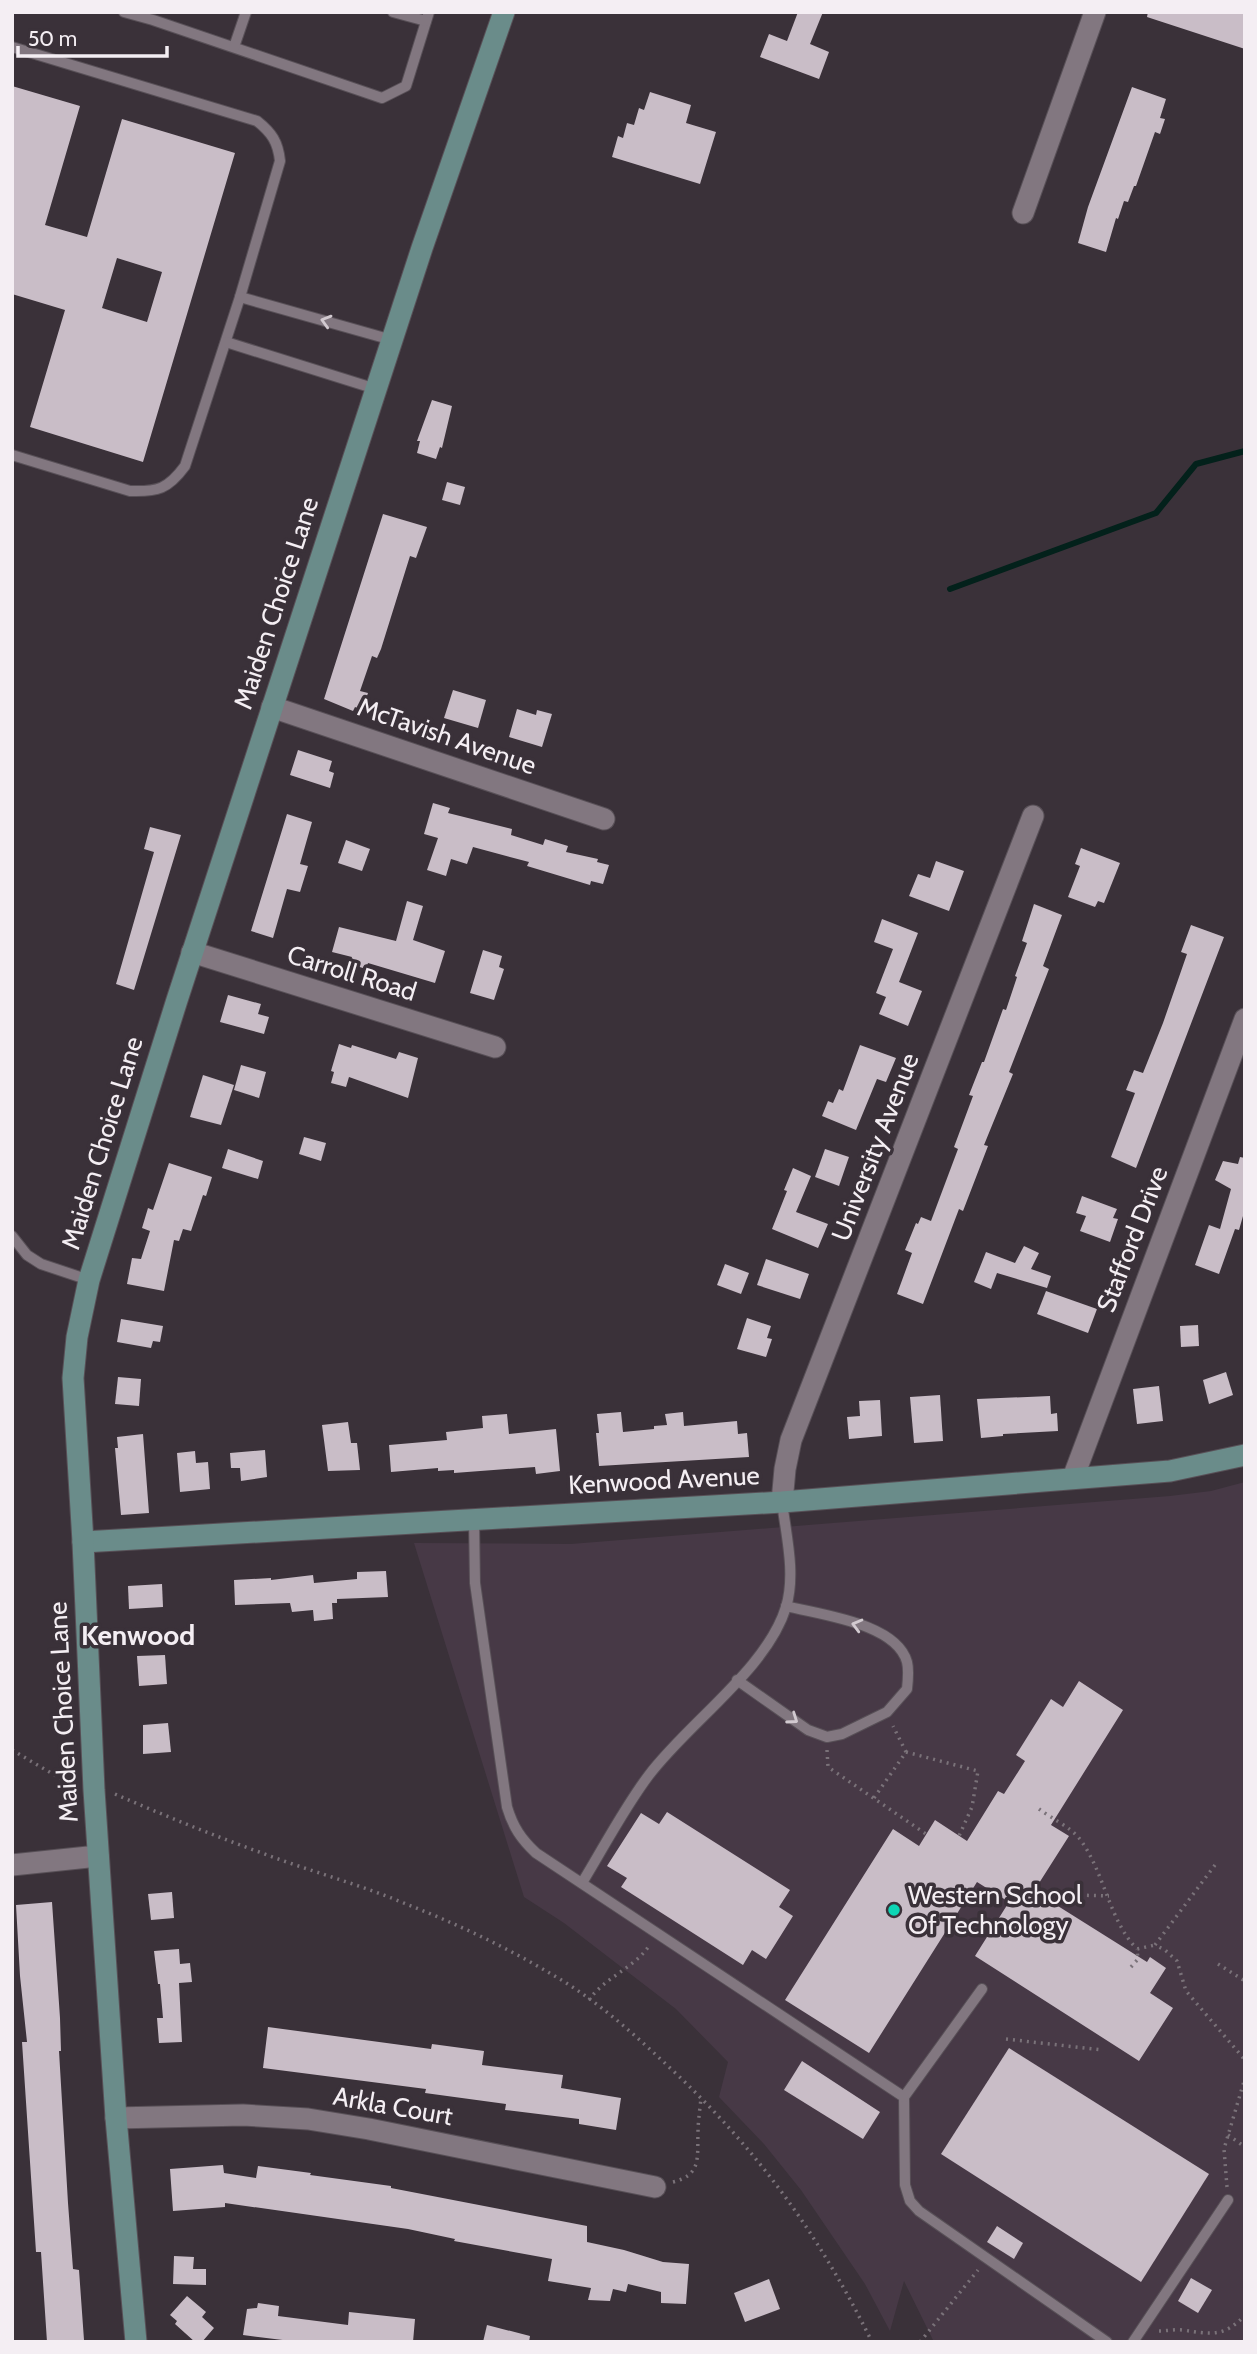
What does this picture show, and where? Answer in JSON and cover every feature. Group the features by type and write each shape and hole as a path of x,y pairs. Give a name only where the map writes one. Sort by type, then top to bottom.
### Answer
{"main road":[{"name":"Maiden Choice Lane","path":"136,2342 116,2118 98,1856 73,1378 77,1338 89,1280 192,952 392,340 504,12"},
{"name":"Kenwood Avenue","path":"83,1542 782,1502 1170,1471 1245,1455"}],"street":[{"path":"1023,213 1095,12"},
{"name":"McTavish Avenue","path":"272,707 604,819"},
{"name":"University Avenue","path":"782,1502 791,1440 1033,816"},
{"name":"Carroll Road","path":"192,952 495,1047"},
{"name":"Stafford Drive","path":"1073,1478 1245,1019"},
{"path":"12,1865 98,1856"},
{"name":"Arkla Court","path":"116,2118 243,2115 308,2119 655,2187"}],"lane":[{"path":"124,12 383,98 406,86 427,17 393,12"},
{"path":"234,47 246,12"},
{"path":"12,47 257,121 272,133 279,147 280,161 226,342 185,466 176,478 164,488 149,492 130,491 12,455"},
{"path":"240,297 392,340"},
{"path":"226,342 376,389"},
{"path":"12,1236 27,1255 41,1264 89,1280"},
{"path":"582,1882 649,1775 737,1681 776,1633 786,1606 790,1573 782,1502"},
{"path":"474,1519 475,1583 507,1807 512,1825 522,1840 536,1853 904,2097"},
{"path":"737,1681 808,1730 827,1737 842,1734 887,1712 907,1689 906,1661 898,1644 885,1634 786,1606"},
{"path":"982,1989 904,2097 905,2185 910,2201 919,2211 1107,2342"},
{"path":"1136,2338 1228,2200"}],"path":[{"path":"887,1712 906,1752 978,1771 972,1807 959,1836"},
{"path":"827,1737 828,1767 926,1834"},
{"path":"12,1750 80,1790"},
{"path":"874,1798 906,1752"},
{"path":"106,1790 260,1853 405,1903 486,1940 564,1981 629,2029 737,2136 787,2197 816,2239 849,2295 872,2342"},
{"path":"1039,1809 1078,1837 1109,1896 1125,1937 1137,1949 1138,1959 1131,1967"},
{"path":"1155,1945 1215,1865"},
{"path":"1037,1905 1044,1894 1109,1896"},
{"path":"589,2000 597,1988 641,1958 657,1933"},
{"path":"1137,1949 1155,1945 1177,1961 1186,1992 1245,2060"},
{"path":"1218,1964 1245,1981"},
{"path":"1006,2039 1102,2050"},
{"path":"1228,2200 1224,2149 1245,2078"},
{"path":"655,2187 687,2179 695,2168 700,2151 698,2134 701,2098"},
{"path":"1228,2135 1245,2147"},
{"path":"919,2342 958,2297 986,2258"},
{"path":"1136,2338 1182,2330 1218,2333 1234,2328 1245,2315"}],"shaded area":[{"name":"Western School Of Technology","path":"1245,1482 1245,2342 934,2342 904,2281 890,2331 865,2284 801,2190 764,2144 719,2097 728,2062 676,2009 564,1923 524,1897 414,1543 571,1544 1170,1496 1211,1491"}],"building":[{"path":"798,12 823,12 810,44 829,52 819,79 760,57 769,34 787,41"},
{"path":"1148,12 1245,12 1245,49 1147,17"},
{"path":"12,86 80,106 45,225 87,237 122,119 235,153 143,462 30,427 65,310 12,294","holes":["117,258 162,272 147,322 102,308"]},
{"path":"1132,87 1166,99 1160,118 1165,119 1160,134 1155,132 1136,186 1128,202 1124,201 1118,219 1116,218 1106,252 1078,243 1088,207"},
{"path":"650,92 691,105 686,123 716,132 700,184 612,157 618,136 623,138 627,123 634,125 639,108 644,110"},
{"path":"432,400 452,406 442,448 440,447 436,459 417,453 420,441 417,441"},
{"path":"447,482 465,487 460,505 442,500"},
{"path":"383,514 427,527 416,558 410,556 381,649 377,658 372,656 360,691 368,693 362,710 355,707 353,711 324,699"},
{"path":"453,690 486,700 478,728 444,718"},
{"path":"517,709 536,715 537,710 552,714 542,747 509,737"},
{"path":"298,750 332,761 329,771 334,773 330,788 290,775"},
{"path":"433,803 450,808 448,813 512,829 511,835 543,845 545,839 568,846 566,852 598,859 597,862 609,865 603,884 591,881 590,885 527,866 529,862 473,847 467,864 451,859 446,876 427,870 438,838 424,834"},
{"path":"287,814 312,822 300,864 308,866 300,892 287,889 273,938 251,931"},
{"path":"150,827 181,835 134,990 116,984 154,852 144,849"},
{"path":"346,840 370,849 362,871 338,863"},
{"path":"1081,848 1120,863 1104,903 1098,901 1095,907 1068,897 1080,866 1075,864"},
{"path":"936,861 964,871 949,911 909,896 918,874 930,878"},
{"path":"407,901 423,906 413,940 445,951 435,983 368,963 366,969 350,964 352,957 332,952 339,927 396,941"},
{"path":"1034,904 1062,915 1043,966 1049,969 1009,1072 1013,1074 984,1145 988,1146 963,1211 959,1209 923,1304 897,1294 912,1253 905,1250 921,1217 931,1221 958,1149 954,1147 973,1096 969,1095 1003,1009 1006,1010 1027,943 1022,941"},
{"path":"882,919 918,933 899,982 922,991 908,1026 879,1014 886,997 876,993 893,949 874,942"},
{"path":"1191,925 1224,937 1136,1168 1111,1157 1135,1093 1126,1090 1134,1070 1143,1073 1163,1023 1187,954 1181,952"},
{"path":"483,950 502,956 499,967 504,969 494,1000 470,993"},
{"path":"228,995 261,1004 258,1014 269,1017 264,1034 220,1022"},
{"path":"339,1044 351,1048 352,1045 396,1059 399,1052 418,1058 408,1098 349,1077 346,1087 331,1083 334,1072 331,1071"},
{"path":"860,1045 896,1058 886,1082 877,1079 856,1130 822,1116 828,1101 833,1103 839,1089 843,1091"},
{"path":"241,1065 266,1072 259,1098 234,1090"},
{"path":"203,1075 234,1085 221,1125 190,1117"},
{"path":"304,1137 326,1143 321,1161 299,1154"},
{"path":"228,1149 263,1161 258,1179 222,1168"},
{"path":"825,1149 849,1157 839,1186 815,1177"},
{"path":"1240,1157 1245,1158 1245,1209 1239,1230 1235,1229 1219,1274 1195,1265 1209,1225 1220,1229 1231,1189 1215,1180 1223,1161 1238,1164"},
{"path":"169,1163 212,1177 191,1231 183,1229 179,1241 174,1240 164,1291 127,1284 132,1258 141,1259 150,1231 142,1228 148,1208 153,1210"},
{"path":"793,1168 811,1176 796,1212 828,1224 818,1248 772,1229"},
{"path":"1082,1196 1117,1209 1113,1218 1118,1219 1110,1242 1080,1231 1086,1216 1076,1213"},
{"path":"1024,1246 1039,1253 1031,1269 1051,1276 1047,1288 997,1273 991,1289 974,1282 986,1252 1015,1263"},
{"path":"766,1259 809,1274 800,1299 757,1285"},
{"path":"725,1264 749,1273 741,1294 717,1285"},
{"path":"1046,1291 1097,1309 1088,1333 1037,1314"},
{"path":"747,1318 771,1326 767,1338 772,1339 766,1357 737,1349"},
{"path":"121,1319 163,1326 160,1342 153,1341 151,1348 117,1342"},
{"path":"1198,1325 1199,1346 1181,1347 1180,1326"},
{"path":"1226,1372 1233,1395 1209,1404 1203,1380"},
{"path":"118,1377 141,1379 139,1406 115,1404"},
{"path":"1159,1386 1163,1421 1137,1424 1133,1389"},
{"path":"940,1395 943,1441 914,1443 910,1397"},
{"path":"1050,1396 1051,1414 1057,1413 1058,1431 981,1438 977,1399"},
{"path":"880,1400 882,1436 849,1439 847,1417 860,1416 859,1401"},
{"path":"621,1412 623,1432 667,1425 665,1414 683,1412 684,1426 737,1421 738,1434 747,1433 749,1457 599,1466 597,1414"},
{"path":"507,1414 509,1434 556,1429 560,1471 536,1474 535,1467 454,1473 454,1470 438,1471 438,1468 391,1472 389,1445 447,1440 446,1432 483,1428 482,1416"},
{"path":"348,1422 351,1443 357,1443 360,1470 328,1471 322,1425"},
{"path":"143,1434 149,1513 121,1515 115,1448 118,1448 117,1437"},
{"path":"265,1450 267,1477 241,1481 240,1468 231,1468 230,1453"},
{"path":"195,1451 196,1463 208,1462 210,1489 180,1492 177,1453"},
{"path":"386,1571 388,1597 337,1599 337,1603 332,1603 333,1619 314,1621 313,1610 292,1612 290,1603 235,1605 234,1580 271,1580 313,1575 314,1583 357,1579 357,1572"},
{"path":"162,1584 163,1607 129,1609 128,1586"},
{"path":"165,1655 167,1684 139,1686 137,1656"},
{"path":"1079,1681 1123,1710 1051,1825 1069,1836 1034,1891 1147,1962 1150,1957 1166,1968 1150,1993 1173,2008 1139,2061 975,1956 1009,1902 977,1882 869,2053 785,2000 893,1829 919,1846 935,1820 967,1841 998,1791 1004,1794 1025,1761 1016,1755 1051,1699 1063,1707"},
{"path":"168,1723 171,1752 143,1754 143,1725"},
{"path":"667,1812 790,1890 779,1907 793,1916 766,1959 752,1950 743,1965 621,1887 627,1878 607,1866 641,1813 659,1824"},
{"path":"172,1892 174,1918 151,1920 148,1894"},
{"path":"52,1902 68,2203 73,2269 79,2270 84,2340 65,2342 47,2342 41,2252 36,2252 22,2042 27,2042 16,1905"},
{"path":"179,1949 180,1964 190,1963 192,1982 179,1983 182,2042 159,2043 157,2018 163,2018 154,1951"},
{"path":"268,2027 431,2049 432,2044 484,2051 482,2065 563,2075 561,2088 621,2098 616,2130 579,2124 579,2119 505,2110 506,2104 425,2093 426,2089 263,2068"},
{"path":"1009,2048 1209,2174 1141,2282 941,2154"},
{"path":"802,2061 880,2112 863,2139 784,2090"},
{"path":"223,2165 224,2173 256,2178 258,2166 311,2173 310,2175 391,2186 587,2226 587,2242 663,2262 689,2264 686,2304 661,2303 661,2292 628,2284 626,2292 613,2289 610,2301 588,2300 591,2288 548,2281 552,2259 454,2241 455,2239 408,2229 225,2203 225,2207 173,2211 170,2169"},
{"path":"997,2226 1023,2243 1014,2259 987,2242"},
{"path":"174,2256 194,2257 193,2269 206,2269 206,2285 173,2284"},
{"path":"1191,2278 1212,2290 1198,2313 1178,2301"},
{"path":"769,2279 780,2309 745,2322 734,2293"},
{"path":"187,2296 206,2312 202,2317 214,2328 202,2342 195,2342 175,2324 177,2321 170,2315"},
{"path":"258,2303 279,2306 278,2316 348,2325 349,2312 415,2319 413,2342 299,2342 243,2335 247,2309 257,2308"},
{"path":"487,2325 530,2336 529,2342 483,2342"}],"waterway":[{"path":"950,589 1156,513 1196,464 1245,451"}],"place":[{"name":"Western School Of Technology","path":"894,1910"}],"district":[{"name":"Kenwood","path":"138,1635"}]}
